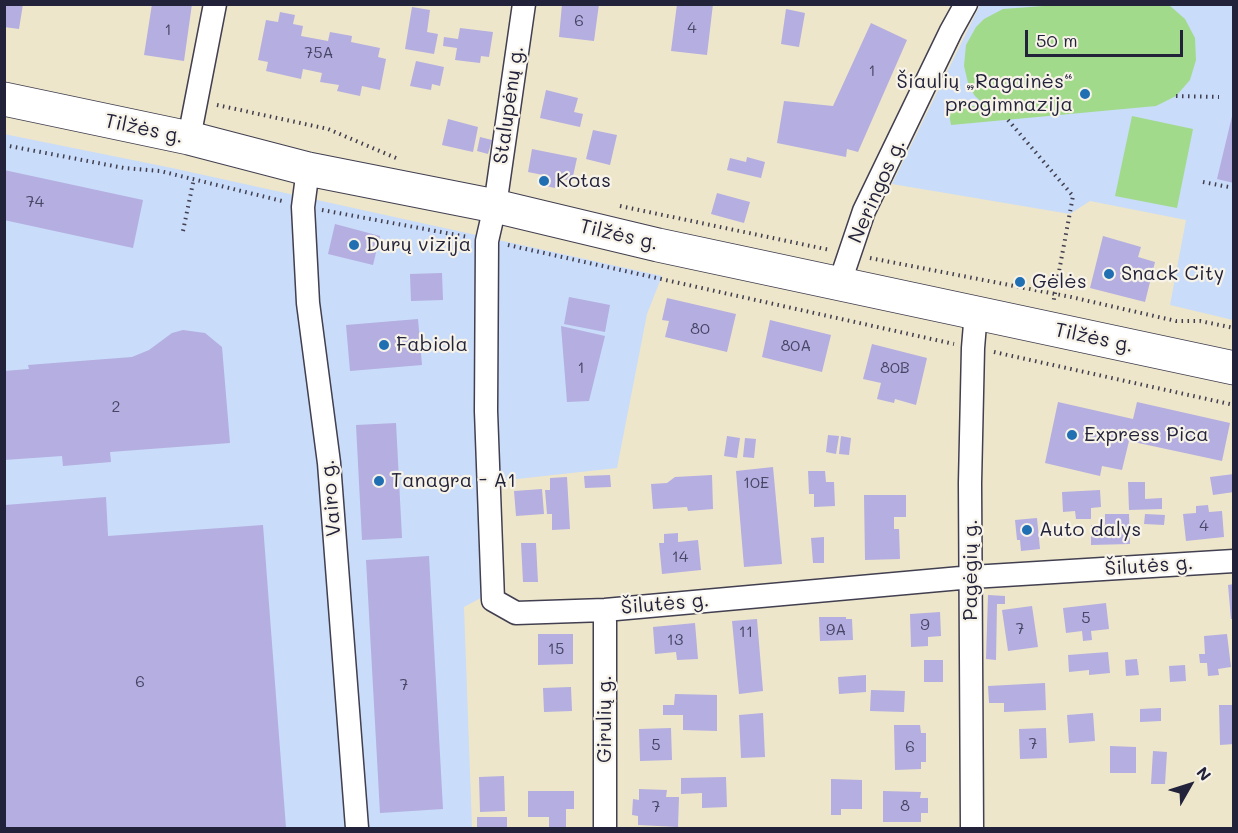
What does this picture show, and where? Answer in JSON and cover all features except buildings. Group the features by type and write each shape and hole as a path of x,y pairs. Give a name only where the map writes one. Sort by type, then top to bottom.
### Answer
{"highway":[{"name":"Tilžės g.","path":"4,99 189,138 308,169 495,206 658,245 844,268 976,312 1233,368"}],"street":[{"path":"189,138 215,4"},
{"name":"Stalupėnų g.","path":"495,206 524,4"},
{"name":"Neringos g.","path":"844,268 864,211 966,4"},
{"name":"Vairo g.","path":"308,169 303,207 308,303 329,463 357,828"},
{"name":"Šilutės g.","path":"495,206 487,241 486,411 493,600 516,613 605,610 972,577 1233,561"},
{"name":"Pagėgių g.","path":"972,828 970,483 976,312"},
{"name":"Girulių g.","path":"605,610 605,828"}],"path":[{"path":"1176,96 1219,97"},
{"path":"196,101 328,129 402,160"},
{"path":"1008,120 1073,196 1049,328"},
{"path":"4,146 194,178 303,207 487,241 1233,405"},
{"path":"183,231 194,178"},
{"path":"1203,182 1233,188"},
{"path":"615,205 844,268 1055,295 1176,321 1200,321 1233,328"}],"shaded area":[{"name":"Šiaulių „Ragainės“ progimnazija","path":"980,5 1233,5 1233,320 1170,305 1186,220 1090,201 1070,214 892,184"},
{"path":"4,134 172,168 662,276 647,314 617,468 499,481 505,585 464,607 472,828 5,828"}],"green space":[{"path":"1070,4 1169,5 1185,19 1195,38 1196,60 1190,80 1176,96 1156,106 951,125 948,108 985,105 969,87 964,66 966,45 976,27 984,19 1003,9"},
{"path":"1132,116 1193,129 1177,208 1115,196"}],"place":[{"name":"Šiaulių „Ragainės“ progimnazija","path":"1085,94"},
{"name":"Kotas","path":"544,181"},
{"name":"Durų vizija","path":"354,245"},
{"name":"Snack City","path":"1109,274"},
{"name":"Gėlės","path":"1020,282"},
{"name":"Fabiola","path":"384,345"},
{"name":"Express Pica","path":"1072,435"},
{"name":"Tanagra - A1","path":"379,481"},
{"name":"Auto dalys","path":"1027,530"}]}
